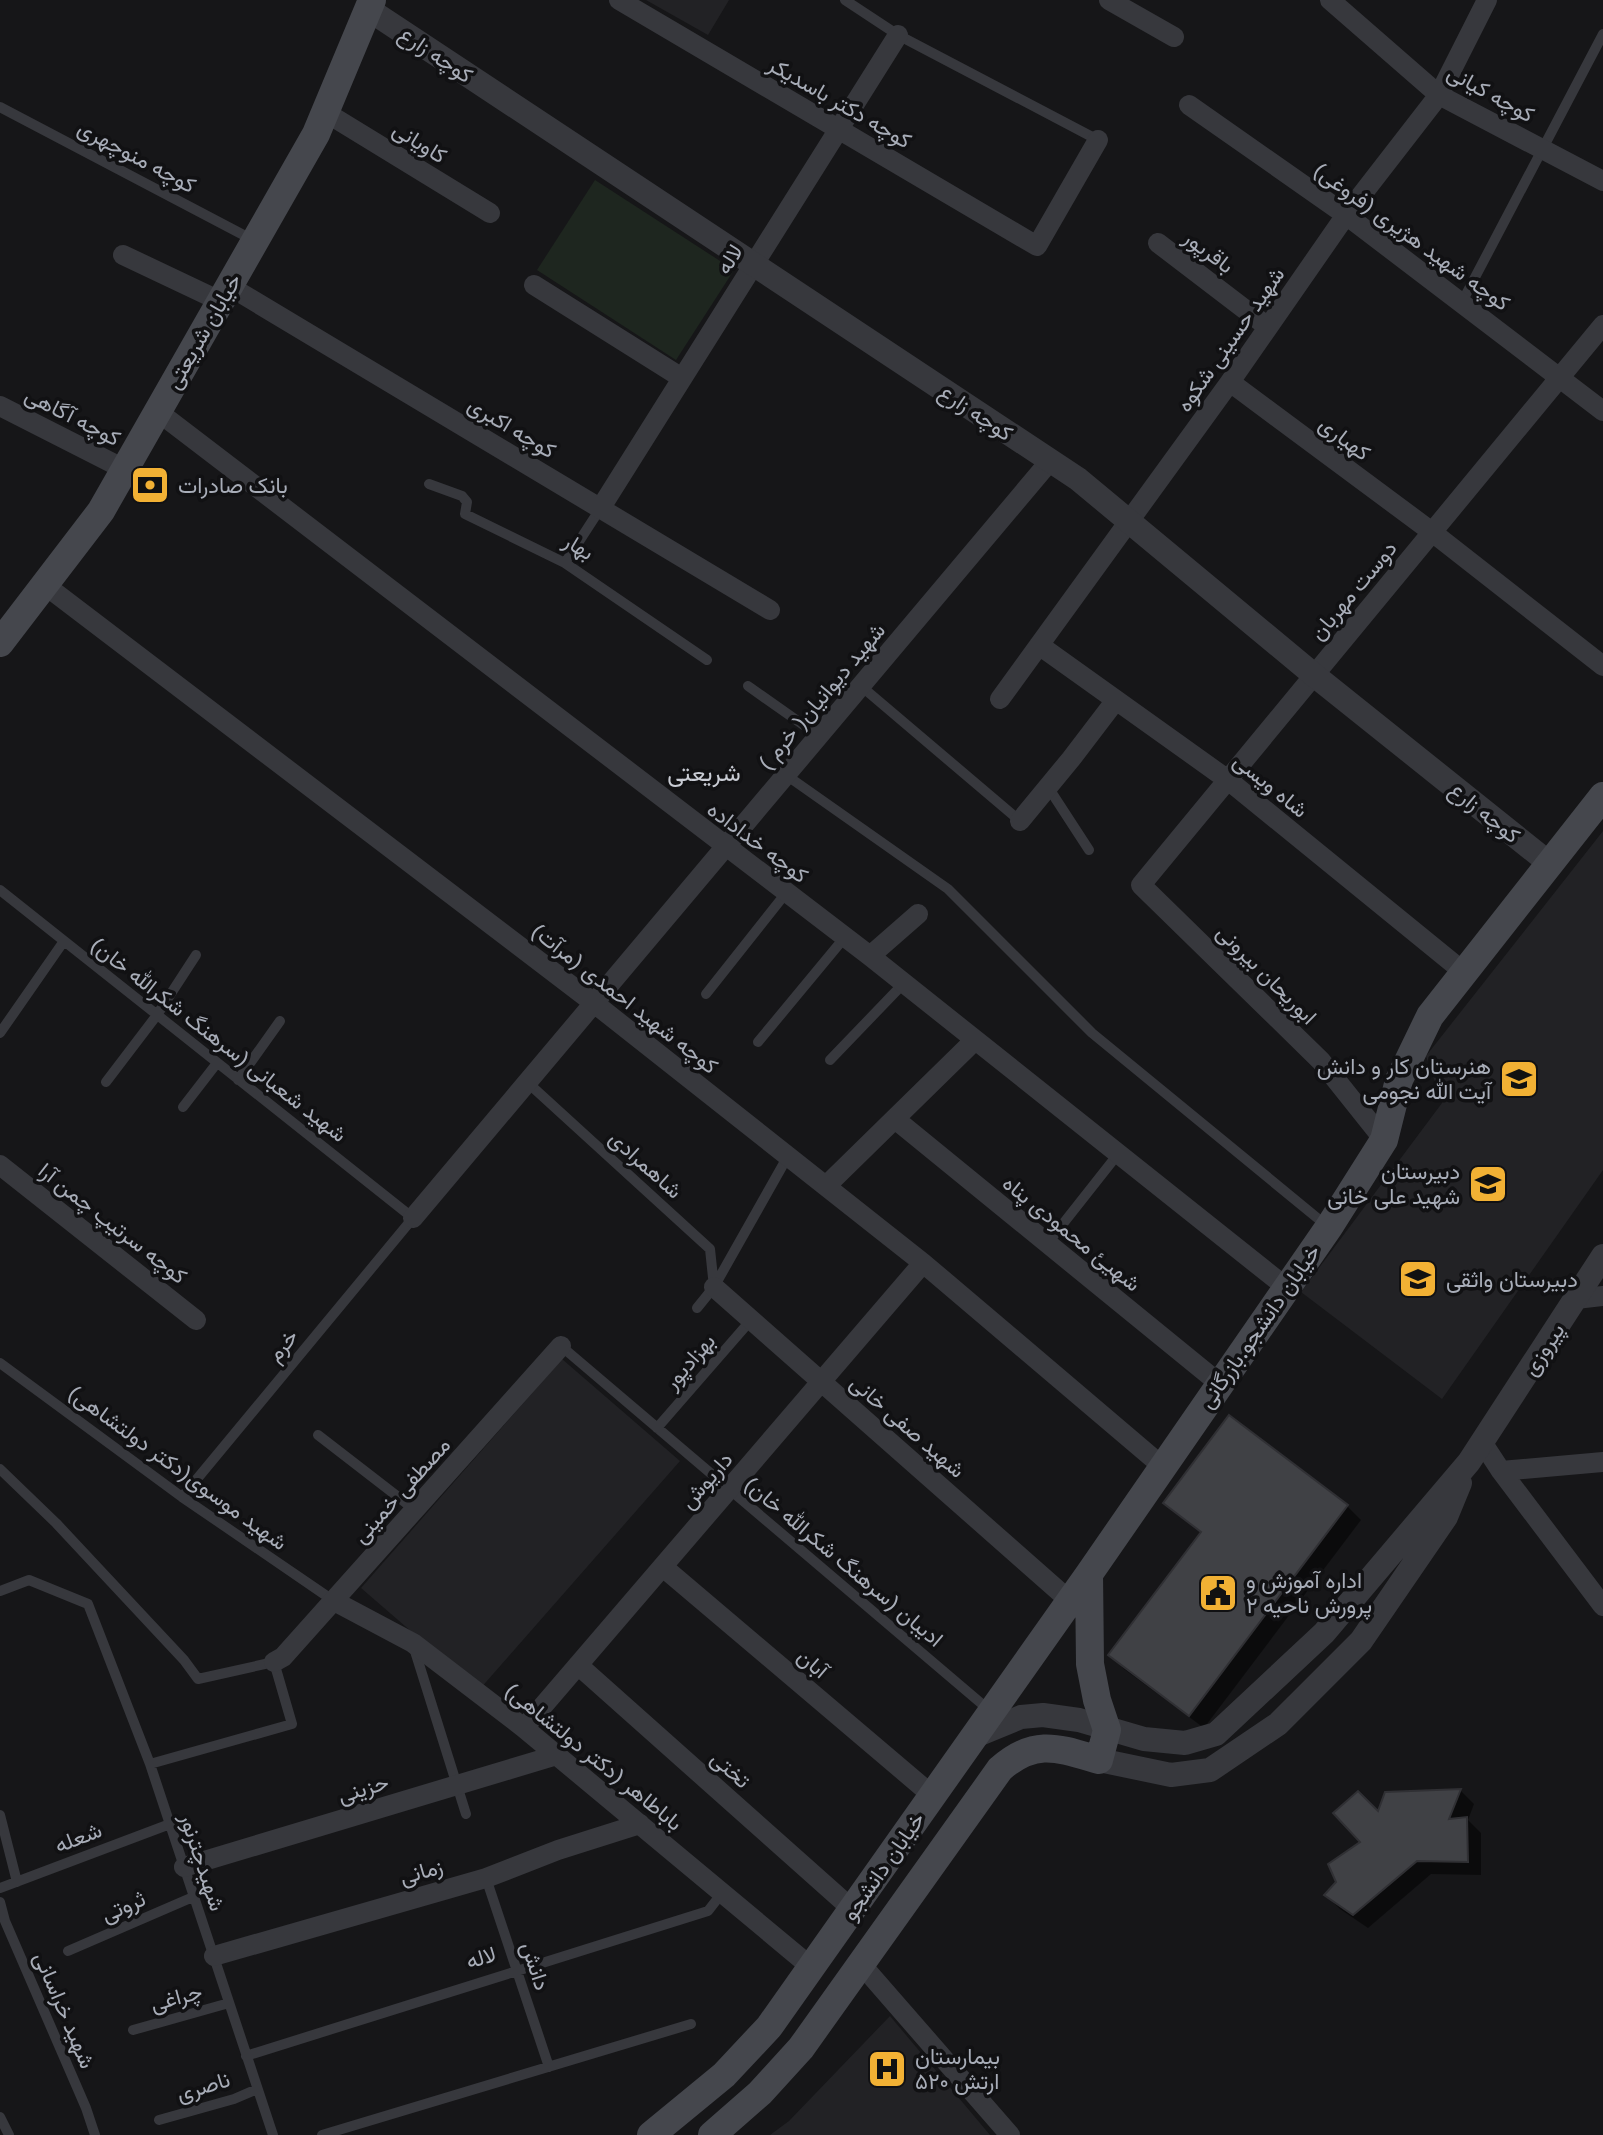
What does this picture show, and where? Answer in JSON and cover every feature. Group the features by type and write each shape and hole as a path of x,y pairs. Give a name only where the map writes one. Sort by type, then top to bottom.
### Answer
{"main road":[{"name":"خیابان شریعتی","path":"3,632 45,585 101,511 316,134 364,3"},
{"name":"خیابان دانشجو.بازرگانی","path":"1089,1574 1329,1227 1384,1140 1399,1080 1430,1016 1603,796"},
{"name":"خیابان دانشجو","path":"651,2135 724,2075 769,2027 1089,1574"},
{"path":"1089,1574 1090,1664 1107,1730 1099,1760"},
{"name":"خیابان دانشجو","path":"712,2135 760,2093 801,2048 1000,1769 1015,1756 1030,1749 1046,1747 1099,1760"}],"street":[{"name":"کوچه دکتر باسدیکر","path":"619,0 1037,246 1098,140"},
{"path":"1109,0 1174,37"},
{"name":"کوچه کیانی","path":"1330,0 1439,95 1603,181"},
{"name":"شهید حسینی شکوه","path":"1000,699 1230,382 1346,215 1439,95 1487,0"},
{"name":"کوچه زارع","path":"364,3 1078,479 1314,675 1549,863"},
{"name":"لاله","path":"600,509 898,35"},
{"name":"کوچه شهید هژیری (فروغی)","path":"1189,105 1346,215 1603,411"},
{"name":"کاویانی","path":"325,112 490,213"},
{"name":"باقرپور","path":"1158,243 1268,327"},
{"name":"کوچه اکبری","path":"123,255 225,293 770,610"},
{"path":"534,285 682,378"},
{"name":"دوست مهربان","path":"1141,885 1603,325"},
{"name":"کهیاری","path":"1230,382 1432,532 1603,666"},
{"name":"کوچه آگاهی","path":"0,406 124,469"},
{"name":"کوچه خداداده","path":"157,411 870,956 1287,1288"},
{"name":"شهید دیوانیان( خرم )","path":"413,1218 1050,461"},
{"name":"کوچه شهید احمدی (مرآت)","path":"45,585 594,1003 788,1156 923,1263 1162,1466"},
{"name":"شاه ویسی","path":"1039,645 1228,780 1465,973"},
{"path":"1020,821 1116,700"},
{"name":"ابوریحان بیرونی","path":"1141,885 1321,1061 1384,1140"},
{"path":"870,956 918,914"},
{"path":"826,1186 975,1040"},
{"name":"شهیئ محمودی پناه","path":"895,1119 1220,1384"},
{"name":"کوچه سرتیپ چمن آرا","path":"0,1165 196,1320"},
{"name":"پیروزی","path":"1476,1452 1603,1256"},
{"name":"داریوش","path":"524,1728 923,1263"},
{"name":"شهید صفی خانی","path":"714,1287 1070,1601"},
{"path":"1576,1299 1603,1296"},
{"name":"مصطفی خمینی","path":"274,1662 283,1657 334,1601 561,1346"},
{"path":"1476,1452 1501,1471 1603,1606"},
{"path":"975,1736 1021,1717 1043,1715 1079,1720 1144,1739 1185,1743 1216,1734 1324,1633 1476,1452"},
{"path":"1099,1760 1171,1775 1210,1770 1278,1724 1361,1641 1446,1517 1476,1452"},
{"path":"1501,1471 1603,1462"},
{"name":"آبان","path":"663,1567 933,1796"},
{"name":"باباطاهر (دکتر دولتشاهی)","path":"334,1601 413,1643 524,1728 811,1967"},
{"name":"تختی","path":"578,1665 852,1909"},
{"name":"حزینی","path":"184,1867 557,1755"},
{"name":"زمانی","path":"214,1956 486,1878 558,1850 640,1824"},
{"path":"861,1964 1010,2135"}],"lane":[{"path":"845,0 898,35 1098,140"},
{"path":"1462,302 1603,34"},
{"name":"کوچه منوچهری","path":"0,107 255,240"},
{"name":"بهار","path":"429,484 462,496 467,502 465,514 565,563 707,660"},
{"path":"565,563 600,509"},
{"path":"748,686 819,736"},
{"path":"861,686 1020,821"},
{"path":"786,775 948,889 1092,1033 1329,1227"},
{"path":"1048,787 1089,850"},
{"name":"شهید شعبانی (سرهنگ شکرالله خان)","path":"0,890 413,1218"},
{"path":"706,994 786,893"},
{"path":"758,1042 845,937"},
{"path":"0,1033 64,941"},
{"path":"106,1082 157,1015 196,955"},
{"path":"830,1060 904,983"},
{"path":"238,1080 280,1021"},
{"path":"183,1107 217,1063"},
{"name":"شاهمرادی","path":"527,1082 710,1249 714,1287"},
{"path":"1047,1244 1118,1154"},
{"path":"697,1308 714,1287 788,1156"},
{"name":"خرم","path":"182,1497 413,1218"},
{"name":"بهزادپور","path":"657,1428 751,1320"},
{"name":"ادیبان (سرهنگ شکرالله خان)","path":"561,1346 991,1712"},
{"name":"شهید موسوی(دکتر دولتشاهی)","path":"0,1363 182,1497 334,1601"},
{"path":"318,1435 415,1510"},
{"path":"1,1472 56,1523 184,1660 198,1679 274,1662 292,1724 150,1764"},
{"name":"شهیدچترنور","path":"0,1591 29,1580 88,1604 150,1764 273,2135"},
{"path":"413,1643 466,1814"},
{"path":"0,1815 17,1882"},
{"name":"شعله","path":"0,1888 170,1824"},
{"name":"دانش","path":"486,1878 549,2067"},
{"name":"لاله","path":"246,2056 708,1911 722,1893"},
{"name":"ثروتی","path":"68,1951 193,1897"},
{"name":"شهید خراسانی","path":"0,1902 5,1921 95,2135"},
{"name":"چراغی","path":"133,2030 229,2003"},
{"path":"322,2135 691,2024"},
{"name":"ناصری","path":"159,2120 234,2099 257,2089"},
{"path":"0,2117 9,2135"}],"shaded area":[{"path":"646,0 729,0 708,35"},
{"path":"595,180 734,270 676,360 537,270"},
{"path":"1603,831 1603,1170 1442,1399 1301,1292 1442,1103 1426,1056"},
{"path":"562,1359 680,1461 479,1690 361,1588"},
{"name":"بیمارستان ۵۲۰ ارتش","path":"890,2016 990,2135 770,2135 789,2121"}],"building":[{"name":"اداره آموزش و پرورش ناحیه ۲","path":"1229,1415 1348,1505 1189,1716 1108,1655 1201,1532 1163,1503"},
{"path":"1461,1789 1449,1819 1467,1817 1468,1862 1417,1861 1353,1915 1324,1895 1336,1882 1328,1864 1360,1842 1333,1813 1358,1791 1378,1811 1385,1792"}],"place":[{"name":"بانک صادرات","path":"150,485"},
{"name":"هنرستان کار و دانش آیت الله نجومی","path":"1519,1079"},
{"name":"دبیرستان شهید علی خانی","path":"1488,1184"},
{"name":"دبیرستان واثقی","path":"1418,1279"},
{"name":"اداره آموزش و پرورش ناحیه ۲","path":"1218,1593"},
{"name":"بیمارستان ۵۲۰ ارتش","path":"887,2069"}],"district":[{"name":"شریعتی","path":"704,773"}]}
